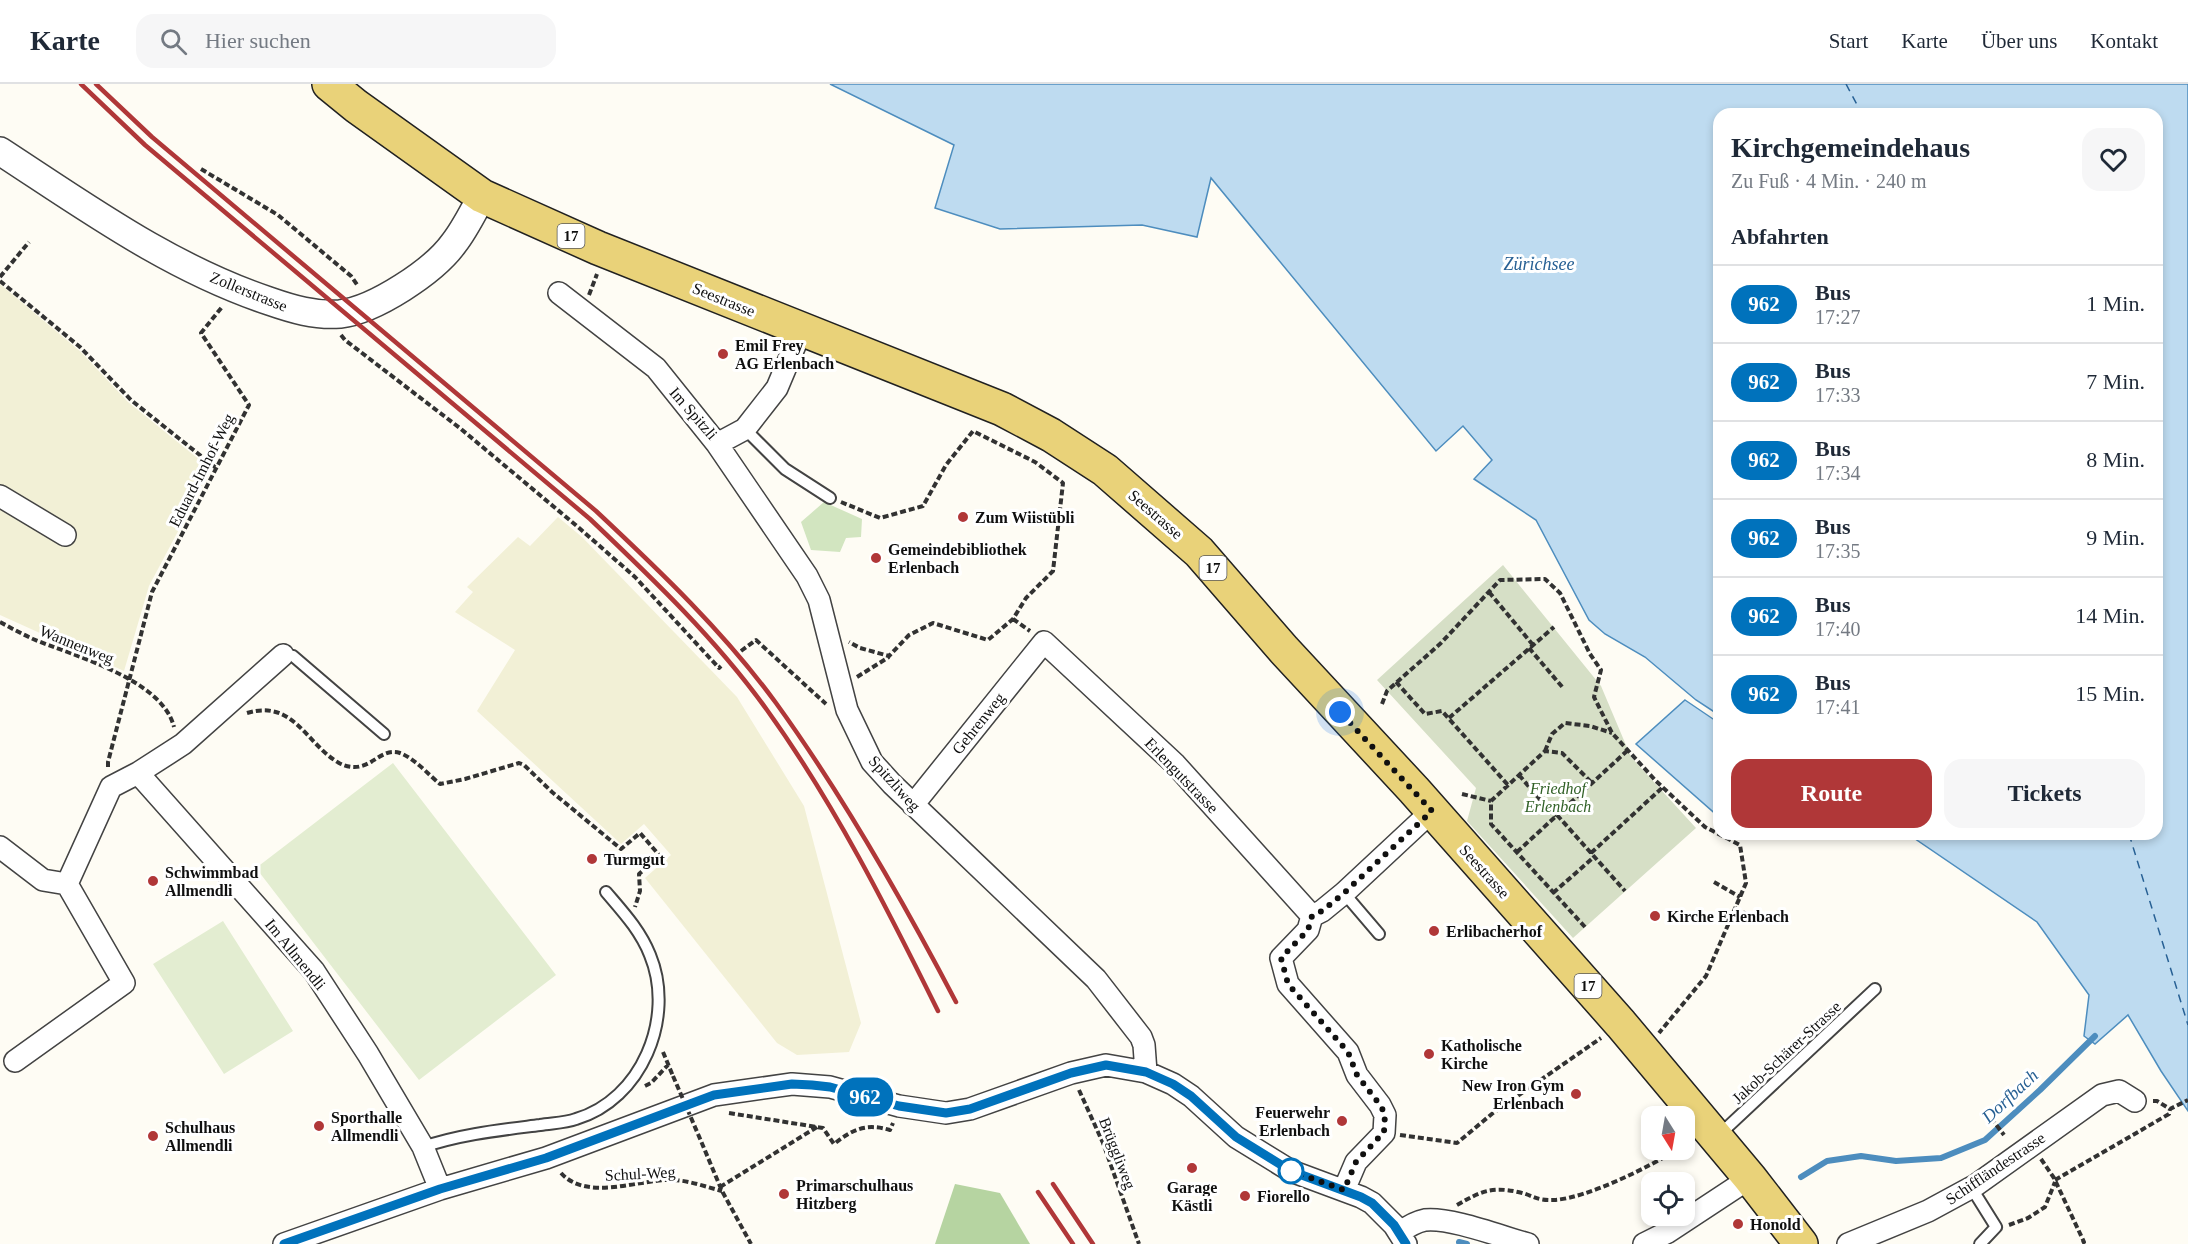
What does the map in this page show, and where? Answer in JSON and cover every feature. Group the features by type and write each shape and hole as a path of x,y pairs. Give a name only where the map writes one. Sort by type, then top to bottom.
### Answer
{"main road":[{"name":"Seestrasse","path":"329,84 482,196 606,251 801,331 1002,409 1051,435 1106,470 1199,552 1284,651 1432,811 1621,1024 1750,1178 1801,1244"}],"street":[{"name":"Zollerstrasse","path":"0,151 132,238 236,290 303,312 340,314 385,298 419,277 454,244 482,196"},
{"name":"Im Spitzli","path":"559,293 656,368 717,444 746,429 777,388 801,331"},
{"name":"Spitzliweg","path":"717,444 807,576 819,600 847,710 872,762 913,805 1096,980 1142,1037 1146,1072"},
{"path":"0,496 65,535"},
{"name":"Gehrenweg","path":"913,805 1044,642"},
{"name":"Erlengutstrasse","path":"1044,642 1175,764 1312,916"},
{"path":"67,884 111,787 175,749 283,655"},
{"name":"Im Allmendli","path":"138,773 314,971 368,1054 423,1147 440,1189"},
{"path":"1344,1190 1356,1162 1384,1132 1385,1114 1357,1075 1348,1052 1288,984 1281,958 1308,930 1312,916 1344,893 1432,811"},
{"path":"0,847 43,880 67,884"},
{"path":"15,1061 124,983 67,884"},
{"path":"284,1244 440,1189 546,1158 717,1095 792,1084 830,1087 899,1106 946,1113 970,1109 1071,1073 1106,1065 1146,1072 1173,1084 1191,1096 1236,1137 1291,1171 1344,1190 1372,1203 1403,1238 1416,1223 1430,1220 1467,1226 1527,1244"},
{"name":"Schiffländestrasse","path":"1848,1244 1929,1211 1971,1187 2102,1095 2119,1091 2135,1101"},
{"path":"1644,1244 1668,1232 1750,1178"}],"lane":[{"path":"746,429 785,469 830,498"},
{"path":"283,655 293,656 384,734"},
{"path":"423,1147 446,1139 575,1120 600,1110 621,1094 634,1078 646,1056 654,1034 658,1005 657,981 651,957 629,918 606,892"},
{"path":"1344,893 1379,934"},
{"name":"Jakob-Schärer-Strasse","path":"1716,1137 1875,989"},
{"path":"1971,1187 1996,1227 1980,1244"}],"path":[{"path":"201,169 278,215 351,276 371,304"},
{"path":"29,242 0,279 80,347 131,400 216,468"},
{"path":"583,311 606,251"},
{"name":"Eduard-Imhof-Weg","path":"111,787 108,762 152,592 249,405 201,333 236,290"},
{"path":"325,313 345,340 461,429 635,577 719,668 721,666"},
{"path":"830,498 880,518 923,506 946,465 973,430 1035,462 1063,483 1053,571 1026,598 1013,619 988,640 933,623 909,635 889,656 841,686"},
{"path":"1382,704 1387,690 1441,643 1500,580 1545,579 1560,593 1590,654 1601,670 1594,697 1612,733 1663,787 1705,827 1713,831"},
{"path":"1489,592 1564,689"},
{"name":"Wannenweg","path":"0,622 32,639 92,660 154,695 172,720 176,733 175,749"},
{"path":"1449,718 1554,627"},
{"path":"828,630 860,648 889,656"},
{"path":"741,651 756,640 826,704 847,710"},
{"path":"1396,682 1425,714 1442,711 1508,785"},
{"path":"244,714 260,710 275,712 290,718 329,757 356,768 366,766 387,753 398,752 440,784 519,763 524,765 552,792 621,849 640,833 660,856 639,874 640,891 629,918"},
{"path":"1585,927 1491,824 1491,801 1545,751 1552,734 1565,723 1590,726 1612,733"},
{"path":"1517,852 1628,750"},
{"path":"1545,751 1562,753 1592,783"},
{"path":"1519,775 1625,891"},
{"path":"1553,892 1663,787"},
{"path":"1462,794 1491,801"},
{"path":"1644,1051 1706,976 1746,883 1740,845 1730,840"},
{"path":"1714,882 1740,897"},
{"path":"1735,908 1752,917"},
{"path":"1384,1132 1457,1143 1493,1113 1621,1024"},
{"name":"Brüggliweg","path":"1071,1073 1103,1143 1139,1244"},
{"path":"673,1076 721,1189 751,1244"},
{"path":"717,1095 723,1112 822,1128 834,1144 852,1130 877,1126 890,1130 899,1106"},
{"path":"1996,1227 2003,1227 2028,1218 2045,1207 2055,1181 2136,1131 2169,1114 2170,1109 2188,1100"},
{"path":"2135,1101 2157,1101 2170,1109"},
{"path":"1991,1118 2004,1135"},
{"path":"721,1189 817,1127"},
{"path":"2031,1145 2055,1181 2084,1242 2080,1244"},
{"name":"Schul-Weg","path":"546,1158 569,1182 605,1188 672,1180 721,1189"},
{"path":"1430,1220 1485,1190 1519,1192 1536,1200 1555,1200 1607,1185 1656,1160"}],"shaded area":[{"path":"0,284 81,352 128,402 211,469 149,586 124,671 0,615"},
{"name":"Turmgut","path":"558,517 582,537 737,697 804,806 861,1023 849,1052 797,1055 777,1043 645,878 671,855 644,824 621,844 477,711 515,650 455,612 473,592 467,587 518,537 530,546"}],"green space":[{"path":"824,502 862,519 861,537 846,538 840,552 811,550 801,522"},
{"name":"Friedhof Erlenbach","path":"1503,565 1601,686 1631,757 1696,828 1573,938 1467,821 1476,788 1377,680"},
{"path":"393,763 556,975 419,1080 256,868"},
{"path":"223,921 293,1031 224,1074 153,964"},
{"path":"955,1184 1000,1193 1030,1244 935,1244"}],"water":[{"name":"Zürichsee","path":"830,84 2188,84 2188,1111 2128,1015 2095,1044 2084,1036 2089,995 2037,922 1917,840 2163,840 2163,108 1713,108 1713,711 1696,700 1645,657 1605,634 1589,620 1536,520 1474,479 1492,460 1463,426 1436,451 1211,178 1197,237 1142,225 1000,229 935,208 954,145"},
{"path":"1685,700 1713,719 1713,812 1636,744"}],"waterway":[{"name":"Dorfbach","path":"1801,1177 1827,1161 1861,1156 1896,1161 1941,1158 1985,1140 2095,1036"},
{"name":"Dorfbach","path":"1459,1242 1467,1244"}],"ferry route":[{"path":"1846,84 1859,108"},
{"path":"2131,840 2188,1025"}],"railway":[{"path":"81,84 145,145 590,519 705,634 767,710 815,782 879,895 938,1011"},
{"path":"96,84 152,137 596,511 713,627 776,703 849,812 915,925 956,1002"},
{"path":"1053,1184 1093,1244"},
{"path":"1038,1192 1073,1244"}],"bus line":[{"name":"962","path":"284,1244 440,1189 546,1158 714,1095 792,1084 812,1085 830,1087 899,1106 946,1113 970,1109 1071,1073 1106,1065 1146,1072 1173,1084 1191,1096 1236,1137 1291,1171 1344,1190 1372,1203 1394,1225 1406,1244"}],"place":[{"name":"Emil Frey AG Erlenbach","path":"723,354"},
{"name":"Zum Wiistübli","path":"963,517"},
{"name":"Gemeindebibliothek Erlenbach","path":"876,558"},
{"name":"Turmgut","path":"592,859"},
{"name":"Schwimmbad Allmendli","path":"153,881"},
{"name":"Kirche Erlenbach","path":"1655,916"},
{"name":"Erlibacherhof","path":"1434,931"},
{"name":"Katholische Kirche","path":"1429,1054"},
{"name":"New Iron Gym Erlenbach","path":"1576,1094"},
{"name":"Feuerwehr Erlenbach","path":"1342,1121"},
{"name":"Sporthalle Allmendli","path":"319,1126"},
{"name":"Schulhaus Allmendli","path":"153,1136"},
{"name":"Garage Kästli","path":"1192,1168"},
{"name":"Primarschulhaus Hitzberg","path":"784,1194"},
{"name":"Fiorello","path":"1245,1196"},
{"name":"Honold","path":"1738,1224"}],"route":[{"path":"1291,1171 1344,1190 1356,1162 1384,1132 1386,1122 1380,1105 1357,1075 1348,1052 1288,984 1281,958 1308,930 1312,916 1344,893 1432,811 1340,712"}]}
